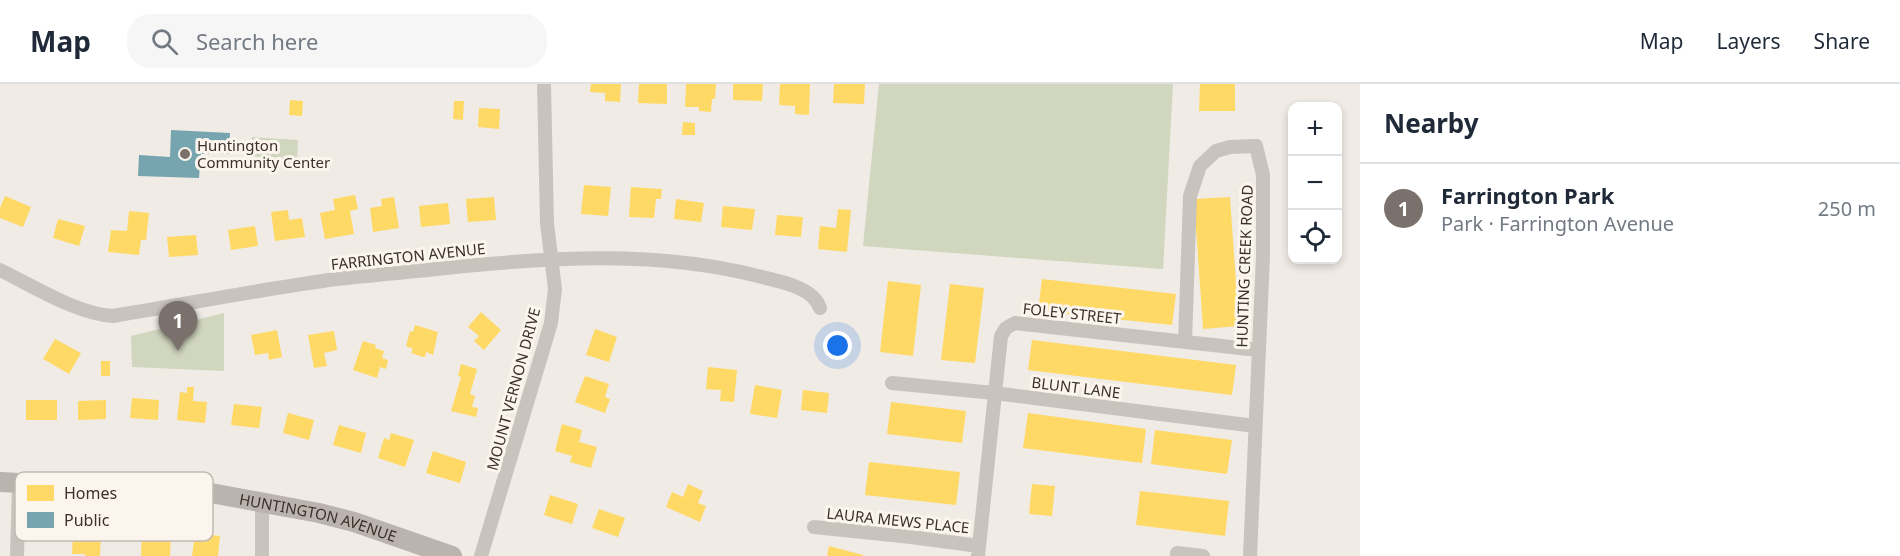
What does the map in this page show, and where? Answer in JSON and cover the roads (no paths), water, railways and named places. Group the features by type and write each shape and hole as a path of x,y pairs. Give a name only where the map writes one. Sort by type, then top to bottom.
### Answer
{"main road":[{"name":"HUNTINGTON AVENUE","path":"213,493 319,513 354,522 452,556"}],"street":[{"name":"MOUNT VERNON DRIVE","path":"481,556 551,324 555,289 548,223 544,84"},
{"name":"HUNTING CREEK ROAD","path":"1185,342 1190,196 1200,166 1216,151 1230,147 1256,146 1263,175 1263,256 1250,556"},
{"name":"FARRINGTON AVENUE","path":"0,270 82,310 112,316 337,279 509,262 595,257 694,263 788,284 806,292 820,308"},
{"name":"FOLEY STREET","path":"978,551 1001,336 1006,328 1016,323 1258,350"},
{"name":"BLUNT LANE","path":"892,383 994,393 1255,426"},
{"path":"10,482 15,535"},
{"path":"262,502 262,556"},
{"name":"LAURA MEWS PLACE","path":"814,527 978,551"},
{"path":"16,541 17,556"},
{"path":"1177,556 1177,553 1203,556"}],"place":[{"name":"Huntington Community Center","path":"185,154"},
{"name":"Farrington Park","path":"178,351"}]}
